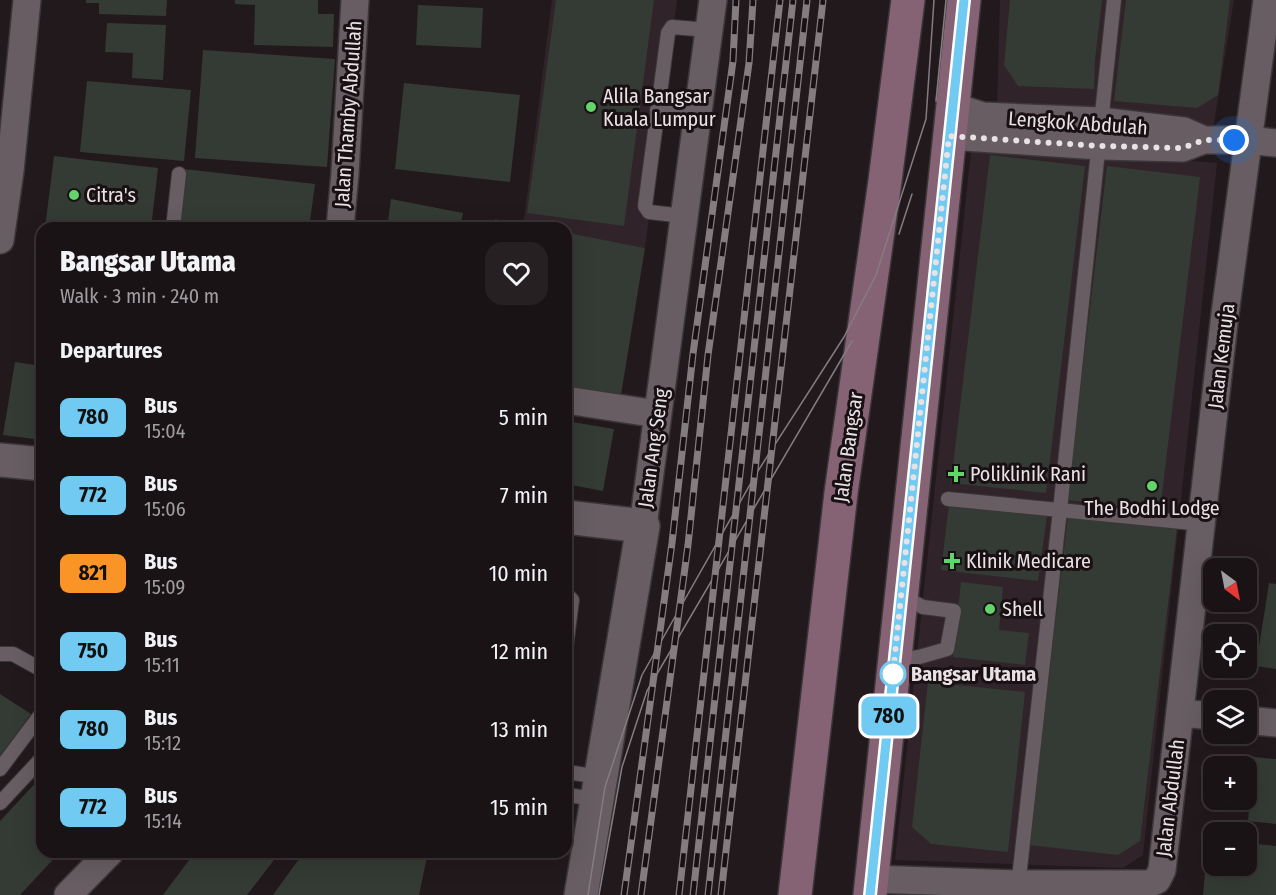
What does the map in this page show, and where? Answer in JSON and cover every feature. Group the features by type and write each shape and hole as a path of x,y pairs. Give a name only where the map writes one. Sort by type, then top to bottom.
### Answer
{"main road":[{"name":"Jalan Bangsar","path":"795,895 841,493 908,0"},
{"path":"870,887 964,0"}],"street":[{"path":"0,240 10,171 27,0"},
{"name":"Jalan Thamby Abdullah","path":"341,222 355,0"},
{"name":"Jalan Ang Seng","path":"581,895 588,791 643,525 713,0"},
{"name":"Jalan Kemuja","path":"1180,713 1225,314 1267,0"},
{"name":"Lengkok Abdulah","path":"951,121 983,117 1182,148 1204,140 1248,140 1276,143"},
{"path":"572,401 657,414"},
{"path":"0,460 36,463"},
{"path":"572,519 643,525"},
{"name":"Jalan Abdullah","path":"870,887 1018,889 1149,884 1157,880 1162,870 1180,713 1203,715"},
{"path":"1257,721 1276,723"},
{"path":"68,895 104,858"}],"lane":[{"path":"1018,889 1114,0"},
{"path":"684,216 649,212 645,206 657,110 668,33 672,27 708,30"},
{"path":"657,110 699,115"},
{"path":"174,222 179,174"},
{"path":"948,499 1202,524"},
{"path":"894,661 947,649 954,611 923,607 901,596"},
{"path":"0,654 13,654 36,667"},
{"path":"0,770 36,721"},
{"path":"0,803 36,764"},
{"path":"572,777 588,791"}],"shaded area":[{"name":"Alila Bangsar Kuala Lumpur","path":"552,0 677,0 645,248 572,234 572,222 524,222"},
{"path":"1000,0 1234,0 1213,129 997,106"},
{"path":"972,142 1217,163 1143,855 1123,868 895,860"}],"building":[{"path":"86,0 167,0 166,16 99,14 99,3 86,3"},
{"path":"235,0 318,0 318,14 334,14 333,47 254,45 255,5 235,4"},
{"name":"Alila Bangsar Kuala Lumpur","path":"556,0 654,0 624,226 527,213"},
{"path":"1010,0 1102,0 1094,89 1018,86 1004,65"},
{"path":"1126,0 1230,0 1218,95 1197,108 1114,101"},
{"path":"418,5 483,8 481,48 416,45"},
{"path":"107,23 166,25 163,80 132,78 133,53 105,52"},
{"path":"203,50 335,59 327,167 195,158"},
{"path":"87,81 191,90 184,161 80,152"},
{"path":"404,83 520,95 510,182 395,169"},
{"path":"990,155 1085,166 1046,493 951,483"},
{"path":"54,156 158,168 152,222 46,222"},
{"path":"1107,166 1200,177 1160,511 1067,500"},
{"path":"184,169 315,184 310,222 178,222"},
{"path":"391,199 463,213 461,222 388,222"},
{"path":"572,234 645,248 619,407 572,400"},
{"path":"15,362 36,365 36,439 3,435"},
{"path":"572,422 614,429 603,491 572,485"},
{"path":"949,505 1047,516 1038,581 941,570"},
{"path":"1068,516 1177,528 1140,841 1118,855 1029,845"},
{"path":"961,582 1003,587 999,630 1029,633 1025,665 953,657"},
{"path":"1269,583 1276,584 1276,669 1257,666"},
{"path":"928,682 1025,692 1008,852 931,844 912,827"},
{"path":"0,694 31,714 0,756"},
{"path":"1257,757 1276,759 1276,824 1248,821 1249,810 1257,810"},
{"path":"36,782 36,858 54,858 20,895 0,895 0,821"},
{"path":"1257,844 1276,846 1276,895 1203,895 1205,876 1257,876"},
{"path":"191,858 275,858 247,895 163,895"},
{"path":"300,858 427,858 419,895 273,895"}],"tram line":[{"path":"588,895 605,787 642,675 756,474 844,337 876,275 926,119 934,0"},
{"path":"936,101 946,0"},
{"path":"899,234 912,194"},
{"path":"599,895 622,767 647,691 852,341"}],"railway":[{"path":"624,895 672,543 693,354 733,61 736,0"},
{"path":"641,895 688,545 708,355 749,63 753,0"},
{"path":"679,895 780,0"},
{"path":"693,895 793,0"},
{"path":"708,895 807,0"},
{"path":"721,895 823,0"}],"bus line":[{"name":"780","path":"870,895 964,0"}],"place":[{"name":"Alila Bangsar Kuala Lumpur","path":"591,107"},
{"name":"Citra's","path":"74,195"},
{"name":"Poliklinik Rani","path":"956,474"},
{"name":"The Bodhi Lodge","path":"1152,486"},
{"name":"Klinik Medicare","path":"952,561"},
{"name":"Shell","path":"990,609"},
{"name":"Bangsar Utama","path":"893,674"}],"route":[{"path":"893,674 892,683 949,136 1099,146 1182,148 1204,140 1234,140"}]}
